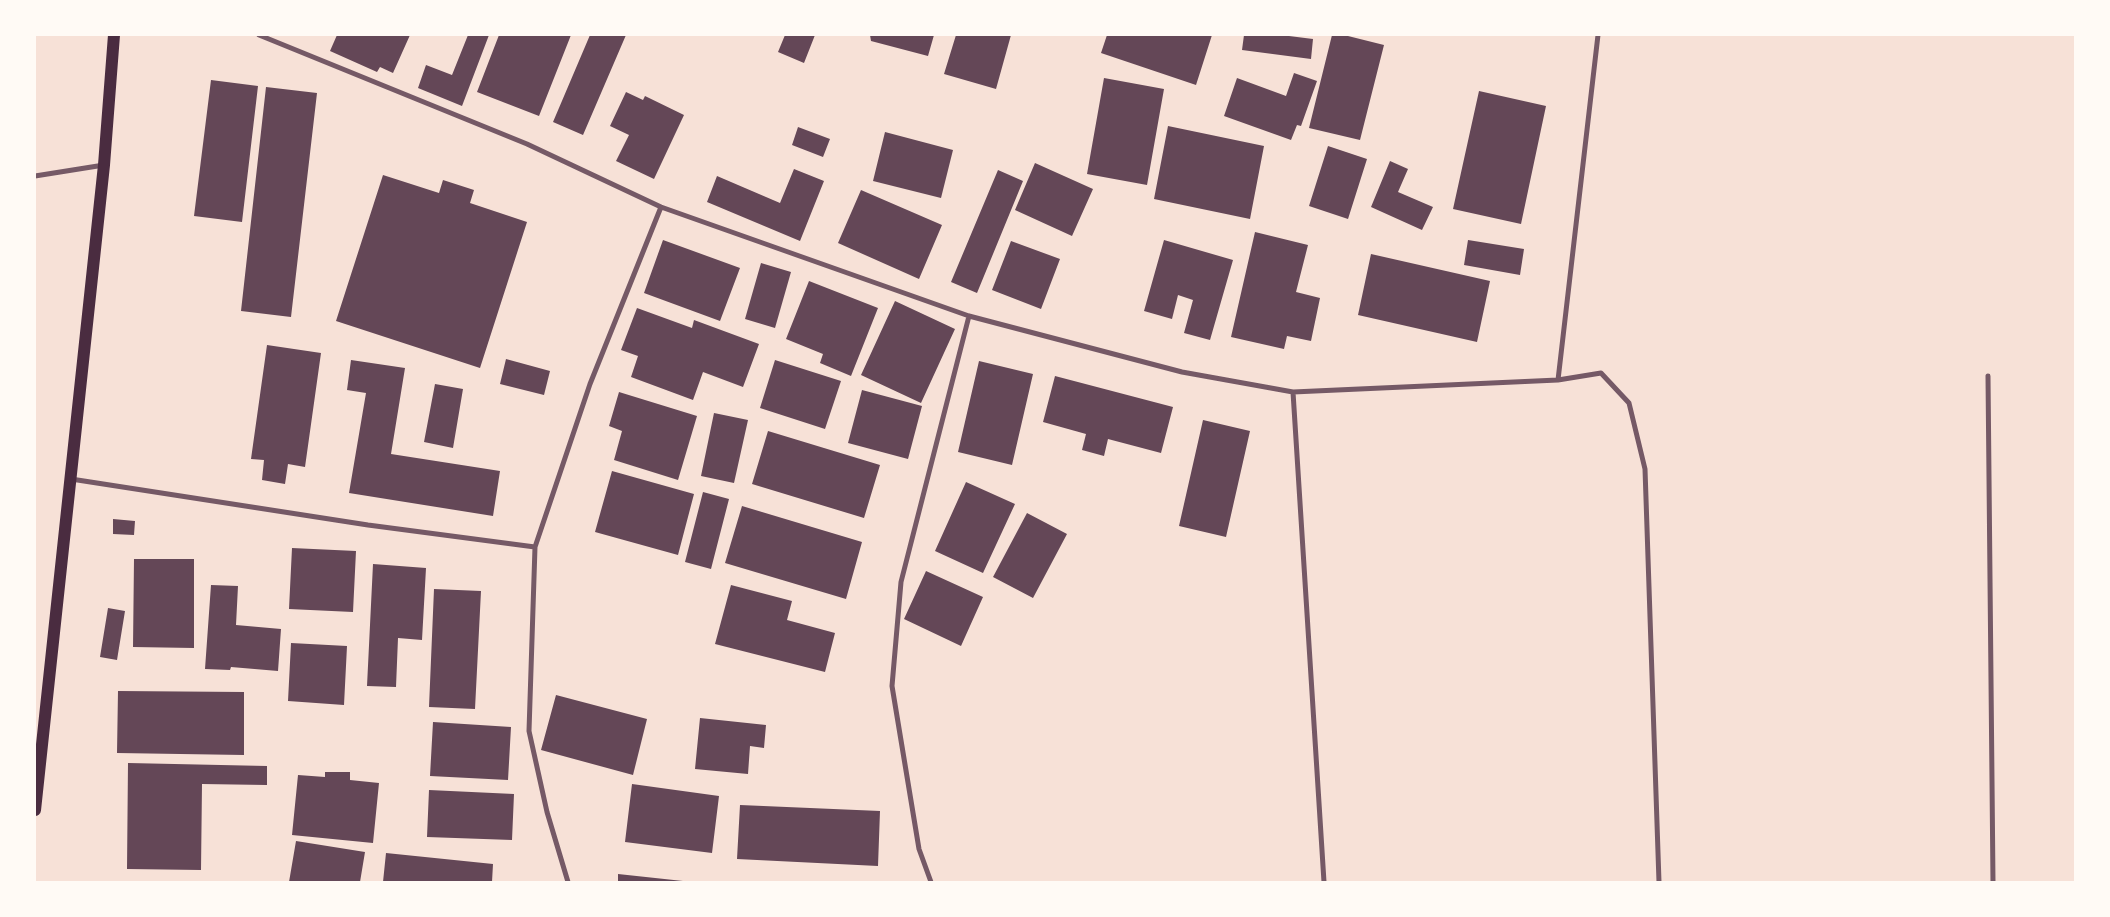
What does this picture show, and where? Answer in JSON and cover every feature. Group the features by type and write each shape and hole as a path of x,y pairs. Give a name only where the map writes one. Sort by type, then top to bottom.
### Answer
{"main road":[{"path":"35,810 72,479 104,166 114,35"}],"street":[{"path":"259,35 528,144 661,207 969,316 1182,372 1294,392 1558,380 1600,373 1629,403 1645,469 1659,882"},
{"path":"1558,380 1598,35"},
{"path":"35,176 104,166"},
{"path":"568,882 547,812 529,731 535,547 590,384 661,207"},
{"path":"931,882 920,849 892,686 901,582 969,316"},
{"path":"1988,376 1993,882"},
{"path":"1294,392 1324,882"},
{"path":"72,479 368,525 535,547"}],"building":[{"path":"337,35 410,35 393,73 380,67 377,72 330,51"},
{"path":"468,35 489,35 462,106 418,88 426,65 452,75"},
{"path":"499,35 571,35 539,116 477,92"},
{"path":"590,35 626,35 583,135 553,122"},
{"path":"785,35 815,35 804,63 778,52"},
{"path":"870,35 934,35 928,56 871,41"},
{"path":"956,35 1011,35 996,89 944,74"},
{"path":"1107,35 1212,35 1196,85 1101,53"},
{"path":"1244,35 1281,35 1313,39 1311,59 1242,50"},
{"path":"1332,35 1344,35 1384,45 1360,140 1309,128"},
{"path":"1294,73 1317,81 1301,126 1297,125 1291,140 1224,116 1237,78 1286,96"},
{"path":"1104,78 1164,89 1147,185 1087,174"},
{"path":"211,80 258,86 242,222 194,216"},
{"path":"266,87 317,93 291,317 241,311"},
{"path":"1479,91 1546,106 1521,224 1453,209"},
{"path":"626,92 643,100 645,96 684,115 654,179 616,161 629,135 610,126"},
{"path":"1168,126 1264,146 1250,219 1154,199"},
{"path":"798,127 830,139 823,157 792,145"},
{"path":"885,132 953,150 941,198 873,181"},
{"path":"1328,146 1367,159 1348,219 1309,206"},
{"path":"1390,161 1408,169 1398,192 1433,207 1422,230 1371,207"},
{"path":"1035,163 1093,189 1072,236 1015,210"},
{"path":"794,169 824,181 800,241 707,202 717,176 780,203"},
{"path":"998,170 1023,181 977,293 951,282"},
{"path":"383,175 439,193 443,180 474,190 470,203 527,222 480,368 336,321"},
{"path":"861,190 942,225 919,279 838,243"},
{"path":"1255,232 1308,245 1296,292 1320,298 1311,341 1287,336 1284,349 1231,337"},
{"path":"663,240 740,268 720,321 644,293"},
{"path":"1164,240 1233,260 1210,340 1184,333 1193,300 1178,295 1172,319 1144,311"},
{"path":"1468,240 1524,249 1520,275 1464,265"},
{"path":"1011,241 1060,259 1041,309 992,290"},
{"path":"1371,254 1490,281 1477,342 1358,315"},
{"path":"761,263 791,272 775,328 745,319"},
{"path":"809,281 878,308 851,376 820,363 823,354 786,339"},
{"path":"895,301 955,329 921,403 861,375"},
{"path":"637,308 692,328 694,320 759,344 743,387 703,372 693,400 631,377 638,356 621,350"},
{"path":"267,345 321,353 305,467 288,464 285,484 262,480 264,460 251,459"},
{"path":"506,359 550,371 544,395 500,384"},
{"path":"351,360 405,368 391,454 500,471 493,516 349,493 366,393 347,390"},
{"path":"775,360 841,381 825,429 760,408"},
{"path":"979,361 1033,374 1012,465 958,452"},
{"path":"1055,376 1173,407 1161,453 1108,439 1104,456 1082,450 1086,434 1043,422"},
{"path":"435,384 463,389 453,448 424,442"},
{"path":"862,390 922,406 908,459 848,443"},
{"path":"619,392 697,416 678,480 614,460 622,431 609,426"},
{"path":"714,413 748,420 734,483 701,476"},
{"path":"1203,420 1250,431 1226,537 1179,526"},
{"path":"768,431 880,465 864,518 752,484"},
{"path":"612,471 694,494 678,555 595,532"},
{"path":"966,482 1015,504 983,573 935,551"},
{"path":"703,492 729,499 711,569 685,562"},
{"path":"742,506 862,542 846,599 725,563"},
{"path":"1027,513 1067,534 1033,598 993,577"},
{"path":"113,519 135,521 134,535 113,534"},
{"path":"292,548 356,551 353,612 289,609"},
{"path":"134,559 194,559 194,648 133,647"},
{"path":"373,564 426,568 422,640 398,638 396,687 367,686"},
{"path":"926,571 983,597 961,646 904,619"},
{"path":"211,585 238,586 236,625 281,629 278,671 231,667 230,670 205,669"},
{"path":"731,585 792,601 787,620 835,633 825,672 715,644"},
{"path":"434,589 481,591 475,709 429,707"},
{"path":"108,608 125,611 117,660 100,657"},
{"path":"291,643 347,646 344,705 288,701"},
{"path":"118,691 244,692 244,755 117,753"},
{"path":"556,695 647,719 633,775 541,750"},
{"path":"700,718 766,725 764,748 750,746 748,774 695,769"},
{"path":"433,722 511,727 508,780 430,776"},
{"path":"128,763 267,766 267,785 202,784 201,870 127,869"},
{"path":"325,772 350,772 350,780 379,783 373,843 292,835 298,775 325,777"},
{"path":"632,784 719,796 712,853 625,842"},
{"path":"429,790 514,794 512,840 427,837"},
{"path":"740,805 880,811 878,866 737,859"},
{"path":"296,841 365,852 360,882 289,882"},
{"path":"386,853 493,864 492,882 383,882"},
{"path":"618,874 683,881 683,882 618,882"}]}
